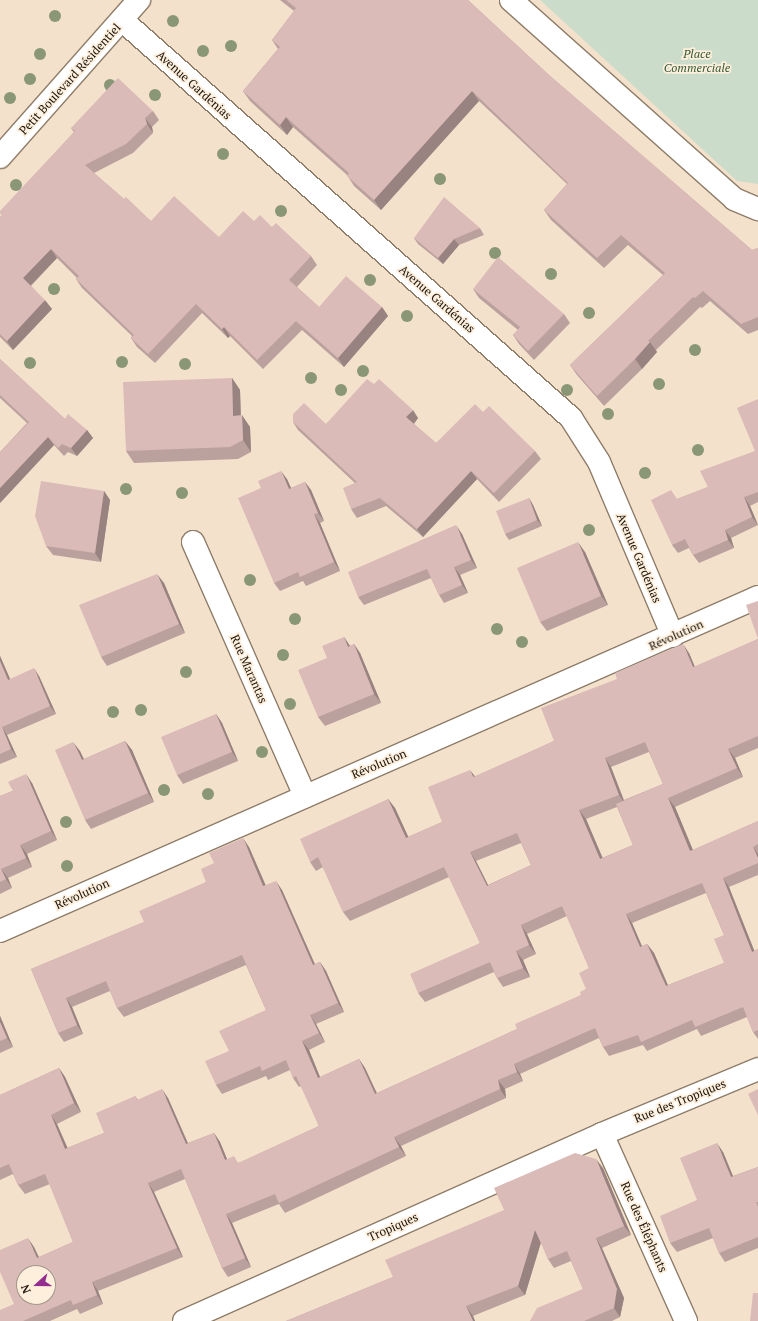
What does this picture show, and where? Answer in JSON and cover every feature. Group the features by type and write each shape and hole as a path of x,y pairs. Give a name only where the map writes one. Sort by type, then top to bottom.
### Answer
{"street":[{"name":"Petit Boulevard Résidentiel","path":"0,157 139,0"},
{"path":"511,0 734,199 758,209"},
{"name":"Avenue Gardénias","path":"122,20 571,418 599,462 673,636"},
{"name":"Rue Marantas","path":"193,542 305,796"},
{"name":"Révolution","path":"0,931 673,636 758,597"},
{"name":"Rue des Tropiques","path":"602,1134 758,1069"},
{"name":"Tropiques","path":"184,1321 602,1134"},
{"name":"Rue des Éléphants","path":"602,1134 686,1321"}],"green space":[{"name":"Place Commerciale","path":"540,0 758,0 758,184 737,181"}],"building":[{"path":"286,0 468,0 549,75 752,250 758,248 758,317 741,324 703,291 695,298 693,297 648,341 650,342 635,359 597,396 570,365 665,273 621,235 597,258 544,210 568,183 472,91 374,200 347,176 349,173 286,117 280,125 243,91 280,47 272,40 296,8"},
{"path":"118,78 153,111 145,118 147,124 126,144 85,165 124,199 126,197 151,221 174,196 219,237 243,211 254,221 260,215 272,227 276,223 311,256 289,280 319,307 346,276 382,307 338,358 296,321 257,360 224,327 222,329 196,304 148,354 131,338 134,335 76,279 79,276 51,249 23,278 45,300 7,341 0,334 0,217 2,215 0,211 75,131 71,128"},
{"path":"444,197 480,228 454,239 438,258 414,238"},
{"path":"498,257 564,314 528,351 513,335 520,327 473,289"},
{"path":"0,359 65,419 68,414 87,430 71,448 62,444 58,448 48,437 0,488 0,452 29,422 0,395"},
{"path":"232,378 233,416 242,415 243,440 230,447 126,451 123,382"},
{"path":"367,379 374,384 379,379 413,410 406,417 436,443 475,404 483,412 489,406 535,451 494,493 471,471 417,529 380,498 351,509 343,488 357,482 293,422 293,414 304,403 326,424"},
{"path":"758,399 758,492 744,497 752,517 725,530 728,540 693,555 685,539 672,545 651,500 671,490 677,499 708,487 700,471 755,451 737,408"},
{"path":"281,471 289,489 305,482 318,513 314,514 334,562 300,577 298,572 274,583 238,498 261,488 258,481"},
{"path":"41,481 104,491 95,553 46,546 35,516"},
{"path":"529,498 537,520 505,534 496,511"},
{"path":"456,525 471,560 454,567 462,585 439,595 427,569 358,597 348,572"},
{"path":"578,542 601,596 540,622 517,568"},
{"path":"157,574 179,624 101,657 79,605"},
{"path":"758,601 758,639 746,605"},
{"path":"344,637 348,647 354,644 374,694 318,717 298,670 327,658 322,646"},
{"path":"758,639 758,736 728,749 737,768 668,798 690,851 758,821 758,844 753,847 758,858 758,863 723,878 752,952 758,949 758,1030 753,1032 743,1007 695,1027 692,1020 641,1042 638,1035 603,1047 595,1028 514,1064 517,1072 498,1080 500,1089 394,1137 399,1147 279,1203 275,1194 226,1214 245,1258 222,1268 181,1169 148,1183 177,1248 92,1282 97,1295 73,1305 71,1300 23,1321 0,1321 0,1310 14,1304 0,1272 0,1250 28,1238 37,1258 73,1242 45,1174 18,1185 9,1164 0,1168 0,1095 59,1068 74,1103 51,1115 65,1149 104,1133 96,1113 135,1096 137,1100 162,1089 186,1144 214,1133 225,1160 234,1156 238,1163 319,1126 296,1076 293,1078 286,1060 262,1071 260,1066 216,1085 205,1061 229,1051 219,1031 266,1010 242,955 117,1008 106,981 66,998 77,1025 58,1033 31,969 144,922 139,911 206,882 201,869 214,863 209,853 243,838 263,886 276,881 313,965 320,962 338,1003 310,1015 319,1033 302,1041 318,1078 359,1059 375,1094 517,1029 515,1024 581,995 580,992 586,989 579,973 589,968 562,906 521,925 529,945 516,951 523,968 497,978 490,962 418,993 410,974 480,943 444,867 343,912 318,857 310,862 300,839 388,799 406,838 442,822 428,787 470,770 473,777 554,741 541,708 617,679 615,673 683,644 693,667","holes":["645,742 663,784 616,804 633,845 600,859 579,810 619,795 605,758","517,833 531,865 487,886 470,852","702,883 724,935 714,939 724,963 666,986 647,944 640,947 626,914"]},
{"path":"0,661 8,680 34,668 50,706 2,727 11,749 0,754"},
{"path":"216,714 232,752 177,775 161,737"},
{"path":"125,741 148,793 85,820 55,750 73,742 82,760"},
{"path":"26,774 51,831 20,845 26,858 1,869 6,879 0,882 0,796 13,791 8,782"},
{"path":"0,1022 7,1038 0,1041"},
{"path":"758,1089 758,1115 748,1094"},
{"path":"717,1143 731,1177 758,1167 758,1202 756,1202 758,1207 758,1237 719,1253 709,1228 670,1243 660,1216 697,1200 680,1158"},
{"path":"575,1153 596,1159 624,1226 596,1238 617,1289 614,1308 584,1321 530,1321 537,1308 583,1289 567,1251 548,1259 535,1230 518,1286 466,1306 473,1321 286,1321 393,1277 385,1260 504,1210 494,1188"},
{"path":"753,1293 758,1293 758,1321 750,1321"}]}
